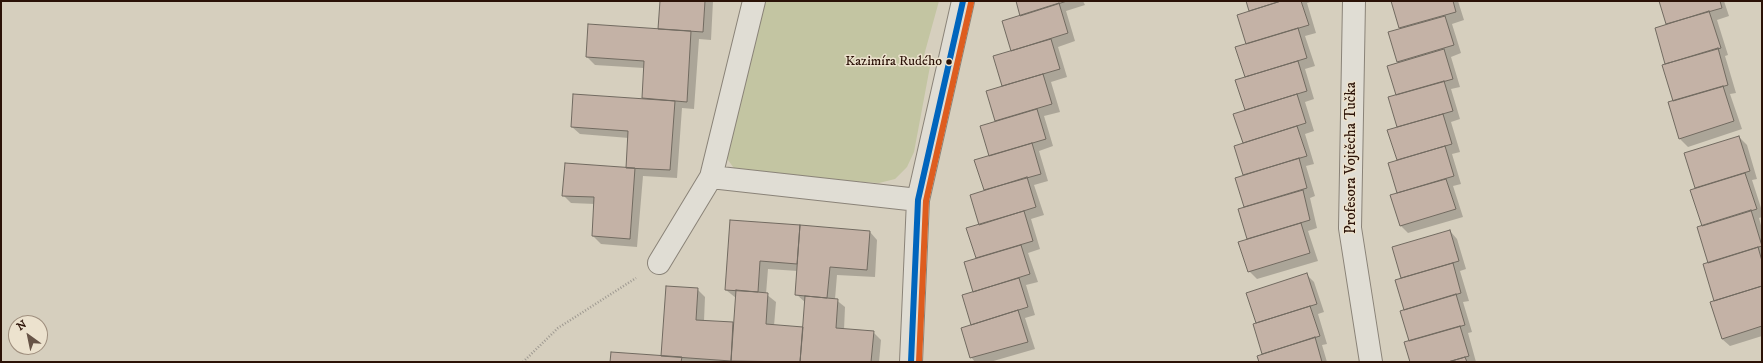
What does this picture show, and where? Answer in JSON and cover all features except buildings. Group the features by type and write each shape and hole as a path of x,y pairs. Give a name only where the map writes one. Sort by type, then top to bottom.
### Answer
{"street":[{"path":"659,263 711,177 754,1"},
{"path":"911,362 918,200 963,1"},
{"name":"Profesora Vojtěcha Tučka","path":"1354,1 1350,228 1371,362"},
{"path":"711,177 918,200"}],"path":[{"path":"523,362 558,328 659,263"}],"green space":[{"path":"761,1 939,1 923,59 931,61 914,152 907,167 895,179 879,183 749,175 736,171 728,160 727,144"}],"transit line":[{"path":"911,362 918,200 963,1"},
{"path":"919,362 926,201 971,3"}],"place":[{"name":"Kazimíra Rudého","path":"949,62"}]}
